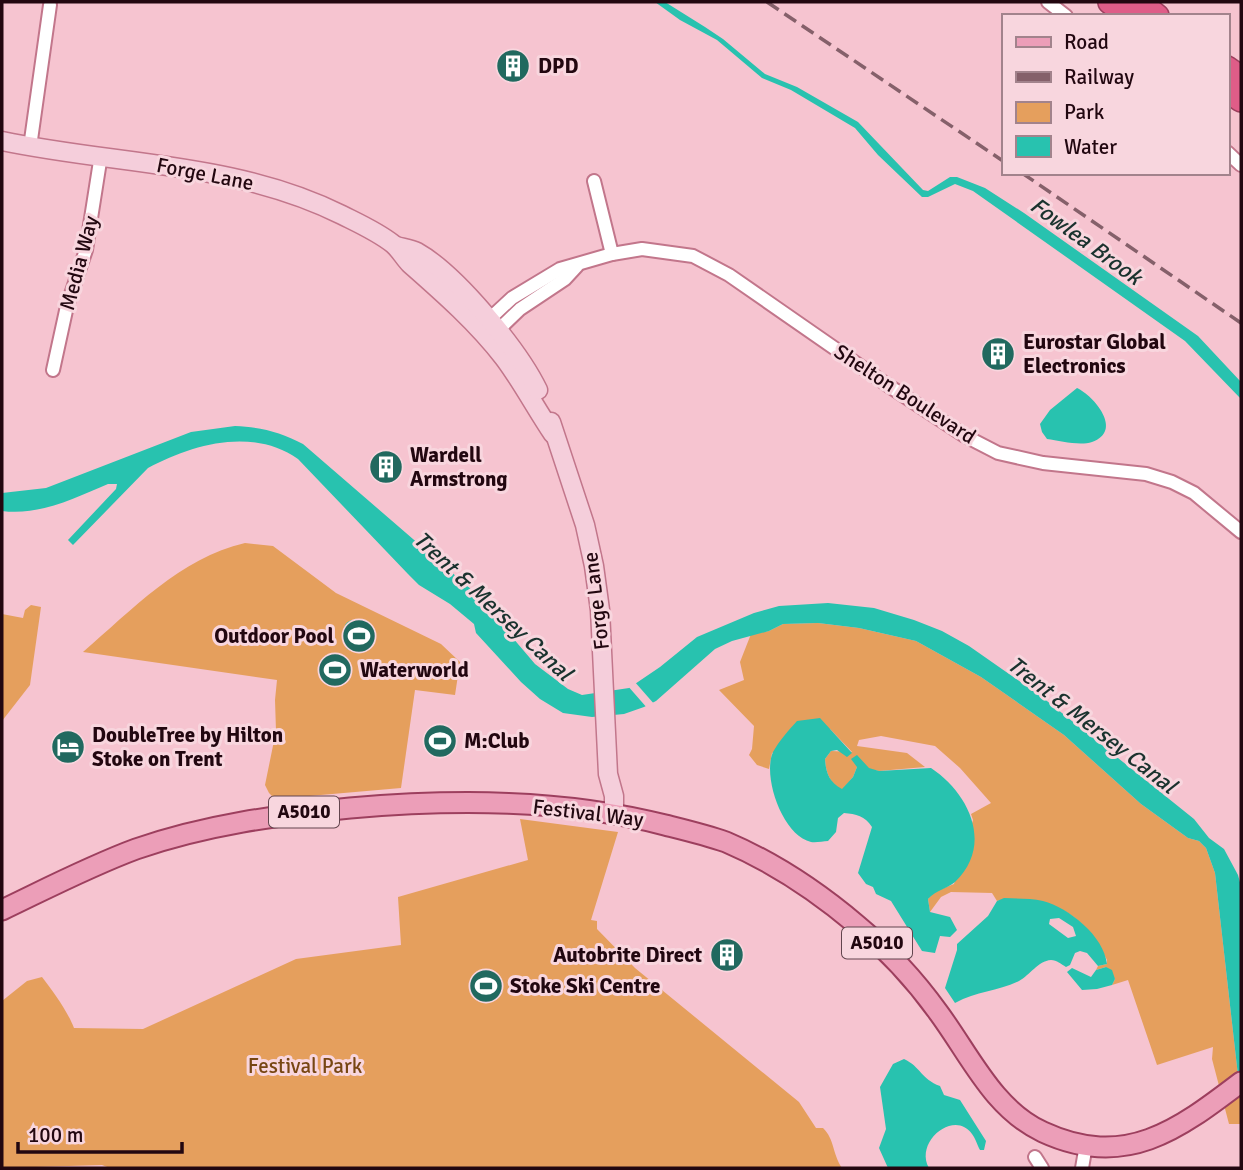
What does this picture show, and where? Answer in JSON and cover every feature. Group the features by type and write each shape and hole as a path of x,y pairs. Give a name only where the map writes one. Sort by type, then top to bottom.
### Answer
{"highway":[{"path":"1110,2 1126,14"},
{"path":"1139,2 1154,14"}],"main road":[{"name":"Festival Way","path":"2,910 79,872 137,849 258,819 444,802 606,812 726,842 800,882 832,904 866,932 913,980 938,1011 991,1090 1013,1115 1044,1133 1086,1145"},
{"name":"A5010","path":"1086,1145 1134,1145 1152,1139 1196,1116 1236,1086"}],"street":[{"path":"1048,2 1063,14"},
{"path":"30,147 50,5"},
{"name":"Forge Lane","path":"2,141 218,174 275,187 319,203 396,246 407,261 488,330 553,434 569,474 594,565 600,610 604,681 608,774 606,812"},
{"name":"Media Way","path":"53,370 67,306 86,250 101,155"},
{"path":"594,181 612,254"},
{"name":"Shelton Boulevard","path":"488,330 520,293 560,269 612,254 642,249 693,256 707,262 965,436 998,453 1067,466 1146,474 1172,482 1194,493 1241,532"},
{"path":"1082,1168 1086,1145"}],"green space":[{"name":"Waterworld","path":"245,543 273,546 336,593 441,644 460,662 455,695 415,690 401,788 275,799 265,785 276,731 277,680 83,652 178,573 221,550"},
{"path":"31,605 41,607 30,685 2,721 2,614 23,618 25,610"},
{"path":"818,623 859,628 916,641 981,677 1064,735 1141,804 1206,848 1215,873 1241,1102 1241,1124 1229,1124 1212,1059 1213,1047 1157,1065 1128,980 1112,985 1115,979 1106,967 1096,970 1098,966 1107,964 1107,960 1092,936 1074,917 1051,905 1038,902 1010,899 997,901 992,893 951,892 941,897 930,912 928,899 934,892 954,884 973,820 971,814 991,803 960,768 935,746 881,736 859,740 857,746 907,753 925,767 879,771 857,767 853,777 842,790 829,777 825,759 831,751 852,752 830,729 772,753 769,769 757,765 749,755 754,726 719,690 744,680 740,662 751,634 769,631 783,624"},
{"name":"Festival Park","path":"520,819 618,832 591,920 597,921 597,929 635,968 799,1102 816,1128 823,1128 827,1133 842,1168 110,1168 102,1165 2,1168 2,1001 27,981 42,977 74,1028 143,1029 296,959 401,945 398,897 528,860"}],"water":[{"path":"655,2 665,2 705,27 765,74 797,87 858,122 923,190 928,191 950,177 957,177 985,188 1024,213 1198,336 1241,382 1241,399 1185,341 973,191 955,184 928,197 922,197 878,155 855,128 791,90 762,78 717,40 680,20"},
{"path":"1077,388 1098,406 1106,422 1106,430 1101,437 1087,443 1047,439 1040,424 1050,410"},
{"path":"235,426 270,431 303,444 472,590 535,664 568,689 582,695 629,688 697,637 754,613 779,606 828,603 874,608 942,631 969,646 1042,697 1194,819 1209,838 1224,849 1241,886 1241,1102 1215,873 1206,848 1141,804 1064,735 981,677 916,641 859,628 818,623 783,624 715,649 656,701 644,707 624,714 592,717 563,713 540,699 521,682 476,633 474,624 450,604 419,585 298,459 280,449 242,441 223,442 165,459 148,468 73,545 68,540 116,489 117,484 108,484 43,508 2,511 2,493 46,488 191,432"},
{"name":"Outdoor Pool","path":"352,620 360,623 364,631 373,637 372,645 356,652 347,649 344,642 349,639 345,625"},
{"path":"820,718 852,753 847,757 837,750 831,751 825,759 829,777 842,789 853,777 857,767 851,759 857,755 869,768 879,771 931,768 945,779 966,805 975,836 967,868 955,882 928,899 930,912 950,917 957,930 950,937 940,936 935,953 922,951 891,901 876,894 873,887 866,884 858,873 872,827 866,820 844,813 838,818 836,832 828,841 813,842 792,829 777,804 770,776 773,752 797,721"},
{"path":"1004,898 1034,899 1064,910 1092,934 1099,943 1107,964 1098,966 1087,953 1080,951 1075,953 1070,965 1066,967 1055,961 1046,961 1019,981 955,1003 945,988 957,944 988,916 997,901","holes":["1059,918 1073,927 1076,936 1068,938 1049,924 1050,919"]},
{"path":"1106,967 1112,970 1115,979 1112,985 1097,989 1082,990 1067,972 1072,968 1091,977 1096,970"},
{"path":"904,1059 940,1086 944,1095 960,1100 986,1141 984,1150 980,1150 965,1127 956,1125 947,1127 932,1139 927,1148 929,1168 888,1168 879,1148 886,1129 880,1087 893,1064"}],"pier":[{"path":"634,681 655,705 648,709 627,685"}],"railway":[{"path":"767,2 1002,160"},
{"path":"1025,175 1241,323"}],"place":[{"name":"DPD","path":"513,66"},
{"name":"Eurostar Global Electronics","path":"998,354"},
{"name":"Wardell Armstrong","path":"386,467"},
{"name":"Outdoor Pool","path":"359,636"},
{"name":"Waterworld","path":"335,670"},
{"name":"M:Club","path":"440,741"},
{"name":"DoubleTree by Hilton Stoke on Trent","path":"68,747"},
{"name":"Autobrite Direct","path":"727,955"},
{"name":"Stoke Ski Centre","path":"486,986"}],"water label":[{"name":"Fowlea Brook","path":"1086,241"},
{"name":"Trent & Mersey Canal","path":"493,606"},
{"name":"Trent & Mersey Canal","path":"1092,725"}]}
